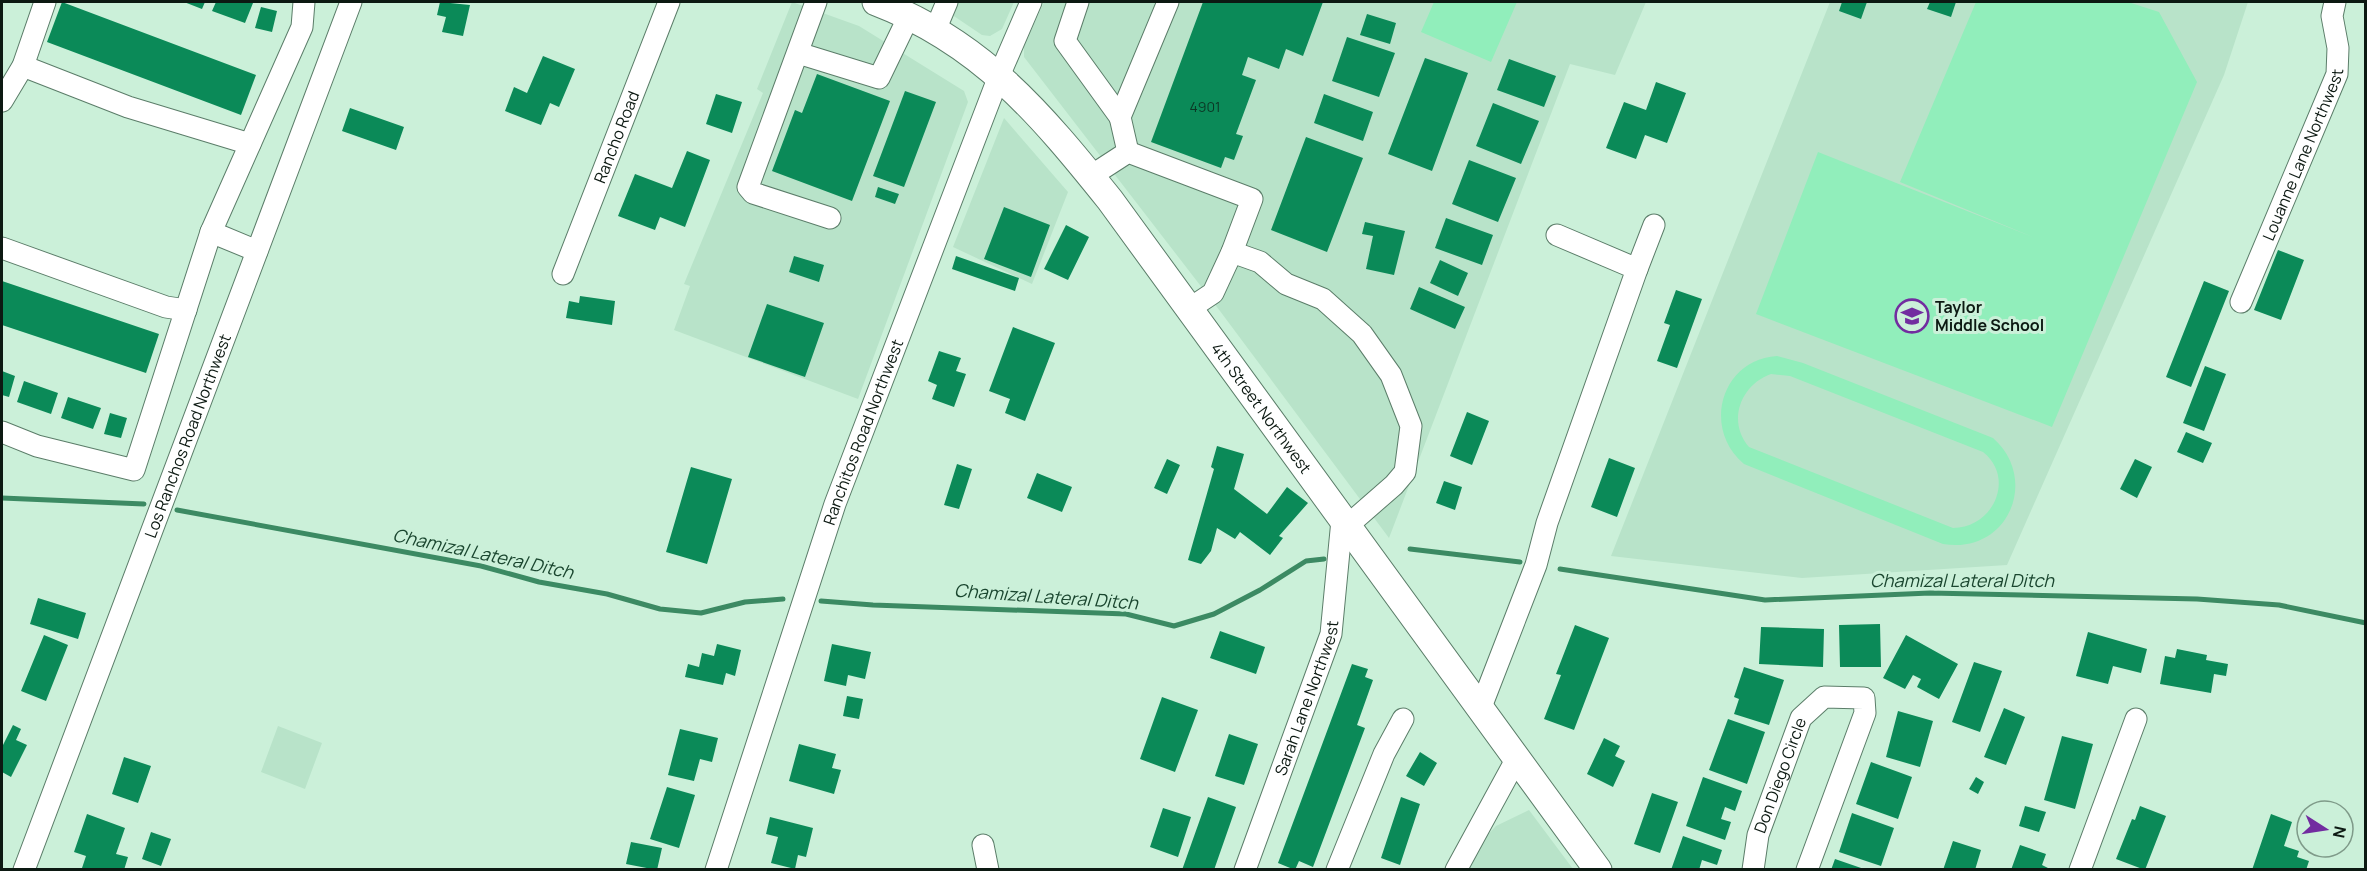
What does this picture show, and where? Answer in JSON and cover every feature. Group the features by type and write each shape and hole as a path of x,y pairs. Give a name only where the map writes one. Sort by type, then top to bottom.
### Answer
{"main road":[{"name":"4th Street Northwest","path":"876,2 936,28 999,76 1065,144 1091,176 1481,706 1598,870"}],"street":[{"path":"2,101 23,66 45,2"},
{"path":"2,432 37,446 134,470 211,232 302,27 304,2"},
{"name":"Los Ranchos Road Northwest","path":"24,870 351,2"},
{"name":"Rancho Road","path":"563,274 669,2"},
{"path":"816,2 749,191 830,218"},
{"path":"936,28 947,2"},
{"name":"Ranchitos Road Northwest","path":"716,870 831,515 999,76 1031,2"},
{"path":"1078,2 1065,41 1120,117 1128,152"},
{"path":"1120,117 1168,2"},
{"name":"Louanne Lane Northwest","path":"2241,302 2337,74 2338,48 2332,16 2335,2"},
{"path":"798,53 879,78 909,16"},
{"path":"23,66 128,107 250,144"},
{"path":"1091,176 1128,152"},
{"path":"1128,152 1252,198 1232,252 1213,293 1189,309"},
{"path":"1481,706 1536,565 1547,523 1654,225"},
{"path":"211,232 257,251"},
{"path":"1557,235 1637,269"},
{"path":"2,248 166,307 186,310"},
{"path":"1232,252 1260,262 1286,284 1323,299 1362,334 1391,375 1411,426 1405,472 1394,485 1345,523"},
{"name":"Sarah Lane Northwest","path":"1245,870 1331,634 1345,523"},
{"name":"Don Diego Circle","path":"1753,870 1758,835 1801,718 1824,697 1864,698 1864,713 1807,870"},
{"path":"2080,870 2136,719"},
{"path":"1337,870 1384,754 1403,720"},
{"path":"1456,870 1517,758"},
{"path":"983,845 988,870"}],"shaded area":[{"path":"792,2 859,26 964,91 968,102 858,399 674,330 690,286 684,284 763,93 757,89"},
{"path":"933,2 1014,2 1002,29 990,36 982,35"},
{"path":"1044,2 1646,2 1615,75 1570,64 1389,538 1220,311 1024,57 1024,46"},
{"name":"Taylor Middle School","path":"1830,2 2248,2 2224,75 2007,565 1802,578 1611,556"},
{"path":"1004,118 1068,192 1032,284 953,247"},
{"path":"278,726 322,743 305,789 261,772"},
{"path":"1529,810 1573,869 1468,870 1481,842 1496,826"}],"green space":[{"path":"1434,2 1517,2 1491,62 1421,32"},
{"path":"1976,2 2128,2 2159,12 2197,82 2052,427 1756,314 1818,152 2035,238 1900,182"},
{"path":"1777,356 1803,363 1993,438 2007,455 2014,473 2015,492 2010,510 2000,526 1985,538 1966,544 1943,544 1744,464 1731,449 1723,432 1721,415 1724,398 1731,382 1743,369 1758,360","holes":["1771,374 1790,376 1983,452 1993,463 1998,475 1999,487 1989,511 1979,520 1967,526 1953,528 1749,447 1742,437 1738,416 1745,395 1760,379"]}],"building":[{"path":"62,2 256,75 241,115 47,42"},
{"path":"184,2 205,2 202,9"},
{"path":"216,2 253,3 245,23 212,11"},
{"path":"440,2 470,5 463,36 442,32 446,17 437,15"},
{"path":"1203,2 1323,2 1303,56 1286,49 1279,69 1248,57 1242,75 1256,80 1236,134 1243,136 1234,160 1225,157 1221,168 1151,142"},
{"path":"1842,2 1867,2 1861,19 1839,11"},
{"path":"1930,2 1956,2 1951,17 1927,9"},
{"path":"261,7 277,11 272,32 255,28"},
{"path":"1367,14 1396,23 1390,44 1360,35"},
{"path":"1347,37 1395,53 1379,97 1332,81"},
{"path":"543,56 575,69 559,107 550,103 541,125 505,111 514,87 527,93"},
{"path":"1425,58 1468,73 1432,171 1388,154"},
{"path":"1509,59 1556,76 1544,107 1497,90"},
{"path":"817,74 890,101 852,201 772,171 795,110 802,113"},
{"path":"1656,82 1686,93 1667,143 1645,135 1636,159 1606,148 1624,102 1646,110"},
{"path":"905,91 936,102 904,187 873,176"},
{"path":"716,94 742,102 732,133 706,124"},
{"path":"1324,94 1373,112 1363,141 1314,123"},
{"path":"1493,103 1539,121 1521,164 1476,146"},
{"path":"350,108 404,127 396,150 342,131"},
{"path":"1306,137 1363,158 1327,252 1271,230"},
{"path":"687,151 710,160 685,227 660,217 655,230 618,216 635,174 672,188"},
{"path":"1469,160 1516,178 1498,222 1452,204"},
{"path":"878,187 899,194 895,204 875,197"},
{"path":"1004,207 1050,225 1031,277 984,259"},
{"path":"1446,218 1493,235 1482,265 1435,248"},
{"path":"1365,222 1405,231 1394,275 1366,269 1373,236 1362,234"},
{"path":"1066,225 1089,237 1068,280 1044,269"},
{"path":"2278,250 2304,260 2281,320 2254,310"},
{"path":"794,256 824,265 819,282 789,272"},
{"path":"956,256 1019,278 1015,291 952,269"},
{"path":"1440,260 1468,273 1458,296 1430,283"},
{"path":"2,281 159,334 146,373 2,325"},
{"path":"2204,281 2229,291 2191,387 2166,377"},
{"path":"1419,287 1465,307 1455,329 1410,309"},
{"path":"1676,290 1702,299 1677,368 1657,361 1670,325 1664,323"},
{"path":"580,296 615,301 612,325 566,318 569,301 579,303"},
{"path":"767,304 824,323 805,377 748,357"},
{"path":"1013,327 1055,343 1025,421 1005,413 1010,399 989,391"},
{"path":"939,351 961,358 956,371 966,374 954,407 932,399 937,385 928,381"},
{"path":"2205,366 2226,374 2204,431 2183,423"},
{"path":"2,371 15,376 9,397 2,395"},
{"path":"24,381 58,393 51,414 17,402"},
{"path":"68,397 101,408 93,429 61,418"},
{"path":"1467,412 1489,421 1472,465 1450,456"},
{"path":"110,413 127,418 121,438 104,434"},
{"path":"2186,432 2212,443 2203,463 2177,452"},
{"path":"1217,446 1244,454 1234,489 1267,514 1287,487 1308,503 1279,536 1283,538 1270,555 1240,532 1235,539 1217,528 1211,551 1201,564 1188,560 1214,469 1211,467"},
{"path":"1609,458 1635,468 1617,517 1591,507"},
{"path":"1167,459 1180,465 1167,494 1154,488"},
{"path":"2135,459 2152,467 2137,498 2120,489"},
{"path":"957,464 972,469 959,509 944,505"},
{"path":"691,467 732,479 707,564 666,552"},
{"path":"1037,473 1072,487 1062,512 1027,498"},
{"path":"1444,481 1462,487 1455,510 1436,503"},
{"path":"38,598 86,613 78,639 30,624"},
{"path":"1880,624 1881,667 1840,667 1839,625"},
{"path":"1575,625 1609,638 1574,730 1544,719 1561,675 1556,674"},
{"path":"1761,627 1824,629 1823,667 1759,664"},
{"path":"1220,631 1265,647 1256,674 1210,658"},
{"path":"2088,632 2147,649 2141,673 2113,666 2108,684 2076,676"},
{"path":"44,635 68,645 46,701 21,691"},
{"path":"1906,635 1958,664 1939,699 1917,687 1921,679 1913,675 1905,689 1883,678"},
{"path":"717,644 741,650 735,676 726,673 723,685 685,677 688,664 699,667 702,653 714,656"},
{"path":"832,644 871,652 865,679 848,675 846,686 824,681"},
{"path":"2177,649 2207,655 2206,660 2228,664 2226,676 2214,674 2211,693 2160,684 2165,656 2175,658"},
{"path":"1974,662 2002,671 1980,732 1952,722"},
{"path":"1352,664 1368,669 1365,677 1373,680 1357,725 1365,728 1313,867 1299,861 1295,870 1278,863"},
{"path":"1744,667 1784,680 1769,725 1734,714 1739,699 1734,697"},
{"path":"847,696 863,699 859,719 843,716"},
{"path":"1162,697 1198,710 1175,772 1140,759"},
{"path":"2004,708 2025,717 2006,765 1984,757"},
{"path":"1898,711 1933,721 1920,767 1886,757"},
{"path":"1728,719 1765,732 1747,784 1709,770"},
{"path":"13,725 21,729 16,740 27,745 11,777 2,772 2,747"},
{"path":"680,729 718,738 712,762 700,759 694,781 668,775"},
{"path":"1229,734 1258,744 1244,785 1215,776"},
{"path":"2062,736 2093,744 2075,809 2044,800"},
{"path":"1604,738 1620,746 1615,756 1625,761 1613,787 1587,774"},
{"path":"799,744 836,754 832,768 841,770 834,794 789,781"},
{"path":"1420,752 1437,763 1424,786 1406,776"},
{"path":"124,757 151,766 138,803 112,794"},
{"path":"1871,762 1912,777 1898,819 1856,804"},
{"path":"1703,777 1742,791 1735,811 1725,807 1721,819 1731,822 1725,840 1686,826"},
{"path":"1976,777 1984,782 1978,794 1969,789"},
{"path":"667,787 695,795 679,848 650,839"},
{"path":"1652,793 1678,802 1660,853 1634,844"},
{"path":"1208,797 1236,807 1214,870 1182,870"},
{"path":"1401,797 1420,804 1400,865 1381,858"},
{"path":"2025,806 2046,812 2039,832 2019,826"},
{"path":"2140,806 2166,816 2145,870 2116,859 2132,819 2135,820"},
{"path":"1163,808 1191,817 1178,857 1150,847"},
{"path":"1852,813 1894,828 1881,866 1839,852"},
{"path":"87,814 125,828 116,854 128,857 124,870 82,868 86,856 74,852"},
{"path":"2271,814 2292,822 2284,846 2295,850 2295,859 2309,861 2306,870 2252,870"},
{"path":"770,817 813,828 806,857 798,855 795,869 771,863 778,837 766,834"},
{"path":"151,832 171,839 161,866 142,859"},
{"path":"1683,836 1722,850 1717,865 1702,860 1699,870 1671,870"},
{"path":"1953,841 1981,850 1975,870 1943,870"},
{"path":"631,842 662,848 657,870 626,864"},
{"path":"2020,845 2046,854 2042,865 2052,870 2011,870"},
{"path":"1835,859 1864,869 1864,870 1831,870"}],"waterway":[{"name":"Chamizal Lateral Ditch","path":"2,498 144,504"},
{"name":"Chamizal Lateral Ditch","path":"177,510 481,566 539,582 607,594 660,609 701,613 745,602 783,599"},
{"name":"Chamizal Lateral Ditch","path":"1410,549 1520,562"},
{"name":"Chamizal Lateral Ditch","path":"821,601 1126,614 1174,626 1214,614 1260,590 1306,561 1324,559"},
{"name":"Chamizal Lateral Ditch","path":"1560,569 1765,600 1930,593 2197,599 2279,605 2366,623"}],"place":[{"name":"Taylor Middle School","path":"1912,316"}]}
